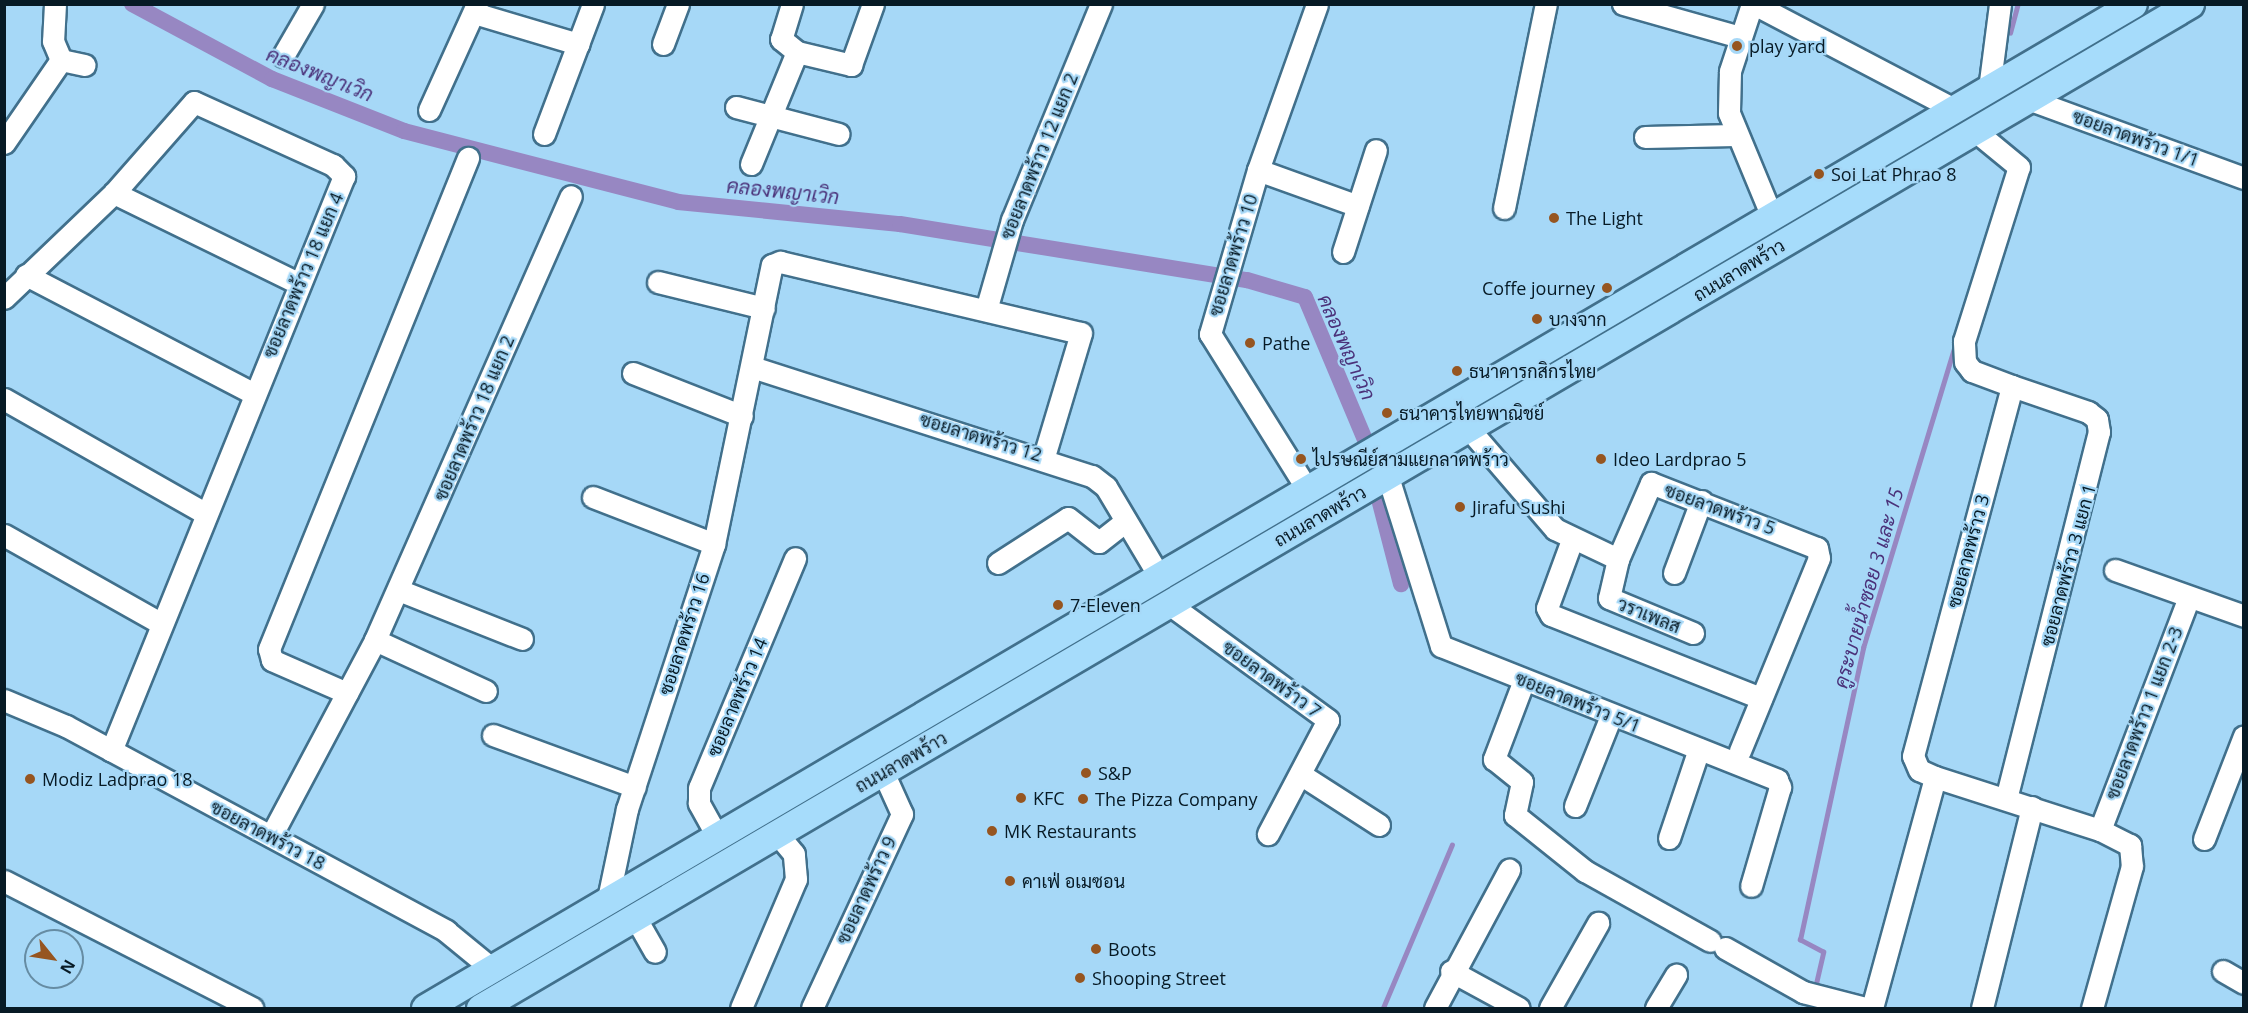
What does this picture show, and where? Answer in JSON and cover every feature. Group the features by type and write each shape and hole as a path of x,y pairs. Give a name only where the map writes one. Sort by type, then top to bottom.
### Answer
{"main road":[{"name":"ถนนลาดพร้าว","path":"424,1008 2133,4"},
{"name":"ถนนลาดพร้าว","path":"480,1008 1388,477 2190,4"},
{"path":"1492,380 1506,407"},
{"path":"1418,423 1433,450"}],"street":[{"path":"55,4 53,41 61,60"},
{"path":"283,56 313,4"},
{"path":"544,134 593,4"},
{"path":"663,44 678,4"},
{"path":"792,4 782,44 797,52 851,65 873,4"},
{"name":"ซอยลาดพร้าว 12 แยก 2","path":"986,310 999,258 1012,220 1101,4"},
{"name":"ซอยลาดพร้าว 10","path":"1306,489 1210,334 1234,263 1258,170 1263,129 1317,4"},
{"path":"1504,208 1546,4"},
{"path":"1623,4 1740,38"},
{"path":"1772,217 1735,135 1728,91 1740,38 1753,4 1954,109"},
{"path":"1989,89 2000,4"},
{"path":"429,110 476,9 578,44"},
{"path":"751,164 768,113 797,52"},
{"path":"61,60 84,65"},
{"path":"4,143 61,60"},
{"name":"ซอยลาดพร้าว 1/1","path":"2028,99 2244,177"},
{"name":"ซอยลาดพร้าว 18 แยก 4","path":"4,298 114,193 194,102 333,165 344,182 298,283 203,512 111,751"},
{"path":"736,107 768,113 839,134"},
{"path":"1974,130 2019,167 1964,341 1965,362 1972,371 2012,386"},
{"path":"1645,137 1735,135"},
{"path":"1343,252 1376,150"},
{"path":"347,693 272,660 269,649 468,158"},
{"path":"1258,170 1358,206"},
{"path":"114,193 298,283"},
{"name":"ซอยลาดพร้าว 18 แยก 2","path":"271,836 401,591 571,196"},
{"path":"752,367 769,273 780,261 1083,334 1044,456"},
{"path":"26,275 253,393"},
{"path":"658,282 764,308"},
{"name":"ซอยลาดพร้าว 16","path":"609,899 635,787 714,544 752,367"},
{"name":"ซอยลาดพร้าว 12","path":"752,367 1044,456 1100,481 1159,576"},
{"path":"633,373 742,416"},
{"name":"ซอยลาดพร้าว 3","path":"1935,777 1919,770 1913,756 2012,386"},
{"name":"ซอยลาดพร้าว 3 แยก 1","path":"2006,799 2099,432 2097,419 2088,412 2012,386"},
{"path":"4,399 203,512"},
{"path":"1469,429 1555,529 1572,540 1618,559"},
{"name":"ซอยลาดพร้าว 5/1","path":"1388,477 1441,646 1611,716 1771,775 1780,787 1751,886"},
{"name":"ซอยลาดพร้าว 5","path":"1618,559 1649,484 1701,501 1817,548 1819,558 1740,751"},
{"path":"593,497 714,544"},
{"path":"1674,573 1701,501"},
{"path":"998,563 1068,518 1099,542 1126,521"},
{"path":"4,535 160,623"},
{"path":"1572,540 1547,609 1551,615 1761,698"},
{"name":"ซอยลาดพร้าว 14","path":"717,836 699,803 699,788 795,558"},
{"name":"วราเพลส","path":"1618,559 1609,598 1693,633"},
{"path":"2115,570 2244,616"},
{"path":"401,591 522,639"},
{"name":"ซอยลาดพร้าว 1 แยก 2-3","path":"2100,830 2189,597"},
{"name":"ซอยลาดพร้าว 7","path":"1169,604 1327,718 1268,834"},
{"path":"375,640 486,691"},
{"path":"1524,680 1494,759 1522,782 1515,815 1585,871 1814,995 1865,1008"},
{"name":"ซอยลาดพร้าว 18","path":"4,700 111,751 446,931 491,968"},
{"path":"1575,806 1611,716"},
{"path":"493,735 635,787"},
{"path":"2204,838 2244,736"},
{"path":"1669,838 1699,749"},
{"name":"ซอยลาดพร้าว 9","path":"812,1008 902,814 883,772"},
{"path":"1300,774 1379,825"},
{"path":"1872,1008 1935,777 2100,830 2130,845 2133,854 2092,1008"},
{"path":"1982,1008 2032,807"},
{"path":"741,1008 796,879 794,854 777,834"},
{"path":"1435,1008 1451,971 1509,870"},
{"path":"4,881 252,1008"},
{"path":"635,917 655,952"},
{"path":"1550,1008 1598,923"},
{"path":"1451,971 1519,1008"},
{"path":"2223,971 2244,983"},
{"path":"1656,1008 1676,975"}],"waterway":[{"name":"คลองพญาเวิก","path":"132,4 272,79 404,131 678,202 900,224 1247,280 1305,297 1365,440"},
{"path":"2010,33 2018,4"},
{"name":"คูระบายน้ำซอย 3 และ 15","path":"1815,988 1823,952 1800,940 1863,648 1956,342"},
{"name":"คลองพญาเวิก","path":"1380,503 1401,584"},
{"name":"คูระบายน้ำซอย 3 และ 15","path":"1383,1008 1452,845"}],"place":[{"name":"play yard","path":"1737,46"},
{"name":"Soi Lat Phrao 8","path":"1819,174"},
{"name":"The Light","path":"1554,218"},
{"name":"Coffe journey","path":"1607,288"},
{"name":"บางจาก","path":"1537,319"},
{"name":"Pathe","path":"1250,343"},
{"name":"ธนาคารกสิกรไทย","path":"1457,371"},
{"name":"ธนาคารไทยพาณิชย์","path":"1387,413"},
{"name":"ไปรษณีย์สามแยกลาดพร้าว","path":"1301,459"},
{"name":"Ideo Lardprao 5","path":"1601,459"},
{"name":"Jirafu Sushi","path":"1460,507"},
{"name":"7-Eleven","path":"1058,605"},
{"name":"S&P","path":"1086,773"},
{"name":"Modiz Ladprao 18","path":"30,779"},
{"name":"KFC","path":"1021,798"},
{"name":"The Pizza Company","path":"1083,799"},
{"name":"MK Restaurants","path":"992,831"},
{"name":"คาเฟ่ อเมซอน","path":"1010,881"},
{"name":"Boots","path":"1096,949"},
{"name":"Shooping Street","path":"1080,978"}]}
